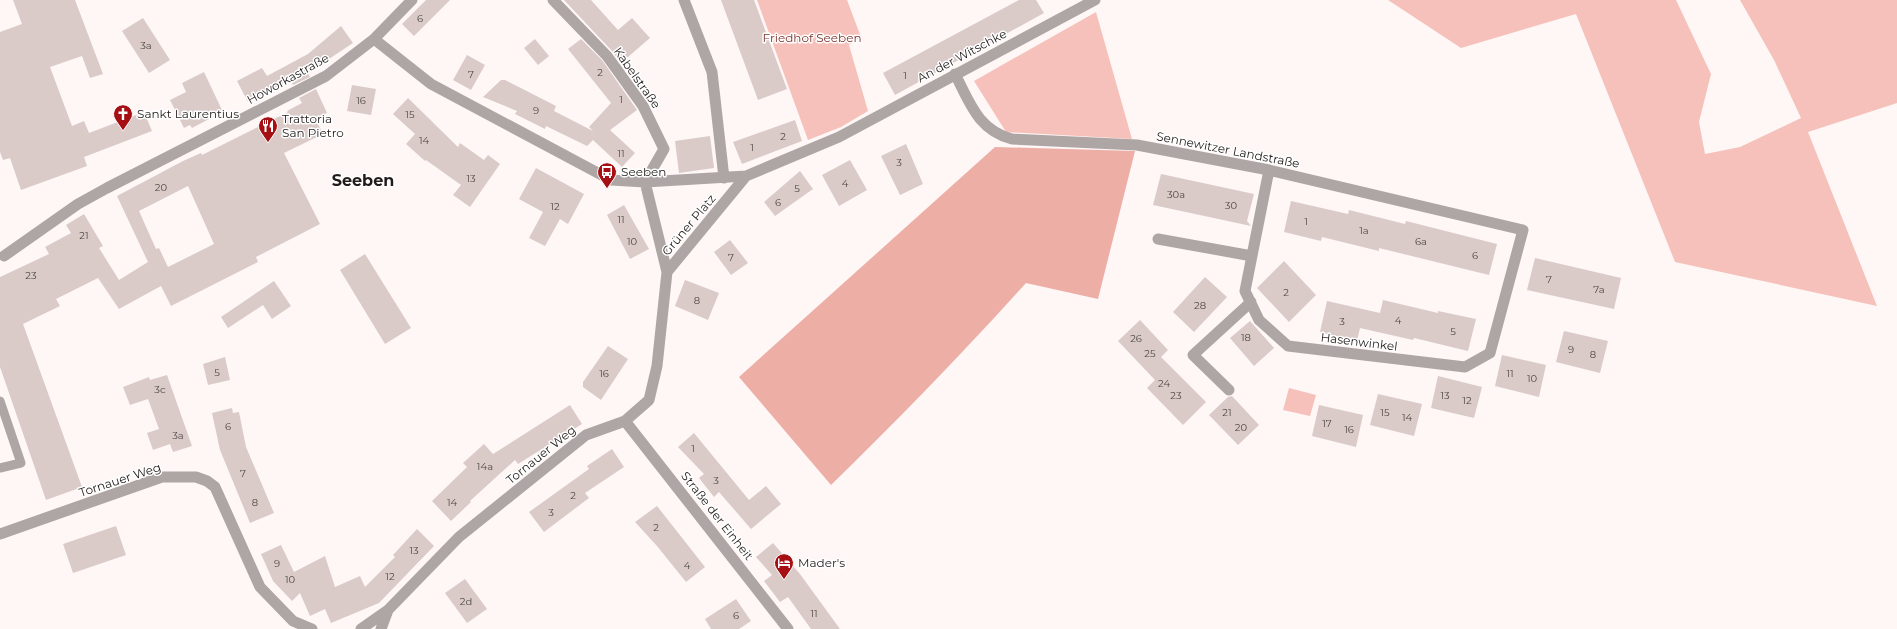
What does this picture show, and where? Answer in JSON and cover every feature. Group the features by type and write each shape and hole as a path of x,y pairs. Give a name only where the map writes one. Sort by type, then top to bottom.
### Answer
{"street":[{"name":"Howorkastraße","path":"2,257 78,204 326,76 374,39 412,0"},
{"name":"Kabelstraße","path":"553,0 607,56 643,106 664,149 645,182"},
{"path":"684,0 712,72 724,178"},
{"name":"An der Witschke","path":"842,135 1095,0"},
{"path":"374,39 431,84 611,180 645,182"},
{"name":"Sennewitzer Landstraße","path":"955,74 983,124 990,131 1005,137 1023,140 1137,145 1269,170 1523,230"},
{"name":"Grüner Platz","path":"667,272 645,182 746,176 842,135"},
{"name":"Hasenwinkel","path":"1269,170 1246,291 1259,320 1288,346 1465,367 1490,353 1523,230"},
{"name":"Grüner Platz","path":"667,272 746,176"},
{"path":"1158,239 1252,256"},
{"name":"Tornauer Weg","path":"361,629 388,610 459,537 586,435 625,421 649,400 657,366 667,272"},
{"path":"1229,390 1193,355 1251,302"},
{"name":"Straße der Einheit","path":"625,421 788,629"},
{"name":"Tornauer Weg","path":"0,534 162,477 196,477 216,487 260,587 293,621 312,629"},
{"path":"381,629 388,610"}],"lane":[{"path":"0,402 21,463 0,468"}],"green space":[{"name":"Friedhof Seeben","path":"757,0 847,0 861,37 849,45 868,111 841,127 808,140"},
{"path":"1388,0 1676,0 1711,74 1699,122 1705,154 1740,147 1801,118 1774,60 1740,0 1897,0 1897,103 1808,132 1877,306 1675,262 1576,14 1461,48"},
{"path":"1096,12 1132,139 1006,132 974,81"},
{"path":"1289,388 1316,395 1310,416 1283,410"}],"shaded area":[{"path":"995,147 1135,151 1098,299 1026,283 930,386 831,485 739,377"}],"building":[{"path":"13,0 75,0 103,74 90,78 82,56 50,67 72,126 84,121 89,133 144,112 152,131 84,157 87,166 21,190 10,158 3,160 0,152 0,32 22,24"},
{"path":"426,0 450,0 414,36 402,24"},
{"path":"564,0 591,0 618,30 632,18 650,38 621,63 612,51"},
{"path":"721,0 754,0 787,89 758,100"},
{"path":"1019,0 1036,0 1044,13 895,95 883,73"},
{"path":"143,18 170,60 149,73 122,31"},
{"path":"341,26 353,43 308,73 310,77 293,85 290,80 248,102 237,81 262,68 267,76 308,54"},
{"path":"535,39 549,56 538,65 524,48"},
{"path":"581,39 602,60 637,110 610,130 635,153 622,167 593,140 587,146 546,126 545,129 515,114 517,111 483,97 501,80 505,80 556,106 554,111 593,131 589,127 611,103 568,49"},
{"path":"467,55 485,65 471,90 453,80"},
{"path":"204,72 222,110 212,115 213,117 192,128 190,125 184,128 170,100 186,92 182,83"},
{"path":"352,85 376,89 371,115 347,111"},
{"path":"316,89 327,113 315,118 323,134 284,153 320,224 256,257 258,262 171,306 161,286 119,309 98,278 56,299 60,306 23,324 82,487 46,500 0,367 0,277 49,254 45,247 71,233 66,225 84,214 103,246 99,248 119,280 148,262 117,196 183,161 201,153 202,155 288,112 287,111 302,103 299,98","holes":["188,186 214,244 168,267 159,248 156,249 139,211"]},
{"path":"408,98 458,147 460,143 484,160 488,155 500,164 470,207 453,195 461,185 426,160 425,161 406,144 415,134 393,114"},
{"path":"795,120 802,141 742,164 733,142"},
{"path":"710,136 714,168 679,173 675,141"},
{"path":"906,144 923,184 900,195 881,156"},
{"path":"850,160 867,190 839,206 822,175"},
{"path":"536,168 584,194 568,224 560,219 545,246 529,238 543,212 519,199"},
{"path":"800,171 813,189 775,216 764,202"},
{"path":"1161,174 1254,194 1247,221 1251,226 1153,205"},
{"path":"1291,201 1348,214 1349,210 1405,224 1406,221 1497,244 1489,275 1379,248 1379,251 1322,237 1321,241 1284,232"},
{"path":"624,205 649,249 630,259 607,215"},
{"path":"730,240 748,263 731,275 714,252"},
{"path":"365,254 411,328 385,344 340,270"},
{"path":"1535,258 1621,278 1614,309 1527,290"},
{"path":"1284,261 1316,295 1289,322 1257,288"},
{"path":"1205,277 1227,297 1194,332 1173,312"},
{"path":"685,280 719,293 708,320 675,306"},
{"path":"274,281 291,306 272,319 263,305 228,328 221,317"},
{"path":"1383,300 1438,313 1438,311 1476,319 1468,351 1414,338 1413,340 1360,328 1357,341 1320,332 1327,301 1380,313"},
{"path":"1140,320 1168,350 1161,357 1206,402 1183,425 1147,388 1155,380 1118,341"},
{"path":"1250,321 1274,348 1254,366 1230,338"},
{"path":"1564,331 1608,341 1600,373 1556,362"},
{"path":"608,346 628,359 601,400 583,387 583,382"},
{"path":"1502,355 1546,365 1539,397 1495,386"},
{"path":"225,357 230,380 208,385 203,364"},
{"path":"167,375 192,446 173,452 170,444 153,450 147,433 159,429 148,399 130,405 123,387 149,377 150,380"},
{"path":"1438,376 1482,387 1474,418 1431,408"},
{"path":"1378,394 1422,404 1414,436 1370,425"},
{"path":"1232,396 1259,425 1238,445 1209,415 1228,397"},
{"path":"570,405 582,424 518,464 515,460 470,501 471,502 451,521 432,501 467,467 463,463 484,444 493,454"},
{"path":"1319,405 1363,415 1356,447 1312,436"},
{"path":"232,408 233,413 239,412 246,447 274,513 250,523 220,450 212,413"},
{"path":"694,433 749,500 766,486 781,504 751,529 719,492 714,497 699,478 704,474 678,447"},
{"path":"612,449 624,467 585,493 589,498 544,532 529,512 589,469 587,466"},
{"path":"657,506 705,567 686,582 657,546 635,522"},
{"path":"116,526 126,555 73,573 63,544"},
{"path":"417,529 434,546 379,603 331,623 325,609 310,616 300,593 292,601 273,581 261,554 281,545 294,572 325,556 335,587 360,576 365,587 395,557 393,555"},
{"path":"773,543 800,574 840,629 811,629 788,597 780,602 764,581 772,575 756,557"},
{"path":"465,579 487,609 467,623 445,593"},
{"path":"736,599 751,621 739,629 711,629 705,619"}],"place":[{"name":"Sankt Laurentius","path":"123,131"},
{"name":"Trattoria San Pietro","path":"268,143"},
{"name":"Seeben","path":"607,189"},
{"name":"Mader's","path":"784,580"}],"district":[{"name":"Seeben","path":"363,180"}]}
